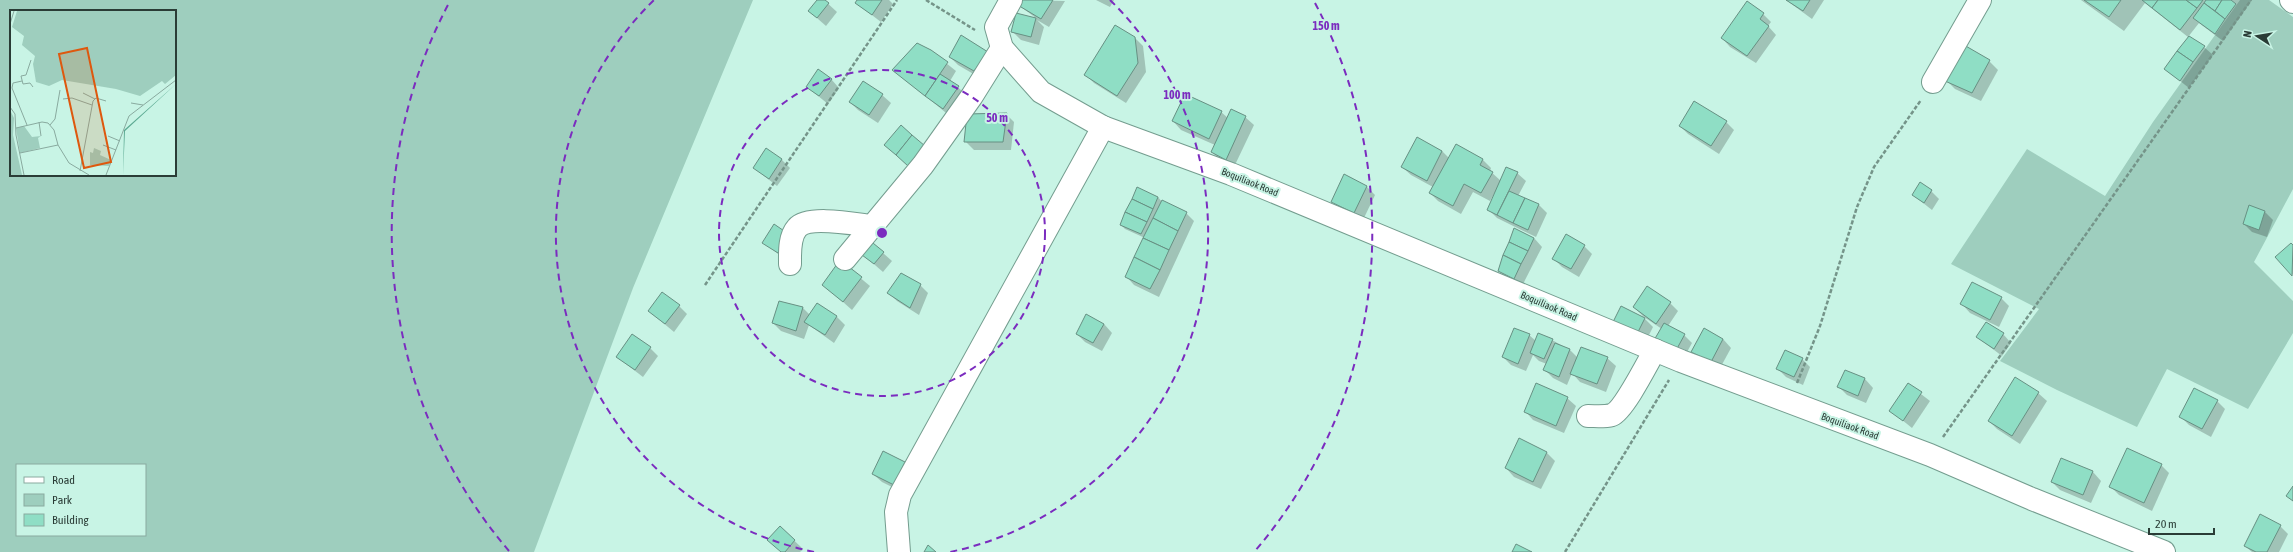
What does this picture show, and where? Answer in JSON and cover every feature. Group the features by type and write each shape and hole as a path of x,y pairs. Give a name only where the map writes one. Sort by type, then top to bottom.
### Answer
{"street":[{"name":"Boquiliaok Road","path":"1011,0 996,27 1002,48 1041,92 1103,127 1231,174 1681,361 1789,404 1930,455 2032,499 2164,552"},
{"path":"1933,82 1980,0"},
{"path":"845,259 923,165 972,96 1002,48"},
{"path":"899,552 896,512 900,495 1103,127"},
{"path":"790,264 793,236 797,228 805,222 841,222 872,226"},
{"path":"1588,416 1603,417 1614,414 1626,400 1655,350"}],"path":[{"path":"704,285 897,0"},
{"path":"926,0 1002,48"},
{"path":"1930,455 2251,0"},
{"path":"1789,404 1820,326 1857,207 1874,167 1933,82"},
{"path":"1565,552 1681,361"}],"green space":[{"path":"0,0 753,0 633,288 534,552 0,552"},
{"path":"2240,0 2269,0 2293,17 2293,189 2254,262 2293,301 2293,333 2248,409 2167,369 2137,427 2057,390 2000,361 2039,309 1951,264 2027,149 2105,196 2153,122"}],"building":[{"path":"817,0 825,0 829,3 817,18 808,11"},
{"path":"857,0 882,0 872,15 855,3"},
{"path":"1018,0 1053,0 1041,19 1016,4"},
{"path":"1786,0 1810,0 1803,11"},
{"path":"2084,0 2121,0 2109,17"},
{"path":"2142,0 2158,0 2152,8"},
{"path":"2158,0 2186,0 2197,8 2180,30 2152,8"},
{"path":"2186,0 2203,0 2197,8"},
{"path":"2206,0 2222,0 2215,11 2204,3"},
{"path":"2222,0 2231,0 2236,4 2225,19 2215,11"},
{"path":"1747,1 1764,13 1760,19 1769,26 1747,56 1721,38"},
{"path":"2204,3 2225,19 2215,34 2193,18"},
{"path":"1016,13 1036,18 1031,37 1011,32"},
{"path":"1115,25 1135,37 1138,63 1117,96 1084,75"},
{"path":"961,35 988,52 974,71 949,57"},
{"path":"2189,36 2205,46 2193,62 2177,51"},
{"path":"917,43 931,50 948,62 925,96 892,70"},
{"path":"1964,45 1990,60 1972,93 1945,81"},
{"path":"2177,51 2193,62 2180,81 2164,69"},
{"path":"818,69 832,79 819,96 806,87"},
{"path":"940,74 959,86 943,109 925,96"},
{"path":"863,81 883,94 869,115 849,102"},
{"path":"1185,94 1222,111 1209,139 1172,121"},
{"path":"1694,101 1727,121 1711,146 1679,126"},
{"path":"1231,109 1246,116 1226,160 1211,152"},
{"path":"1007,113 1003,142 964,142 967,114"},
{"path":"901,125 912,135 896,155 884,145"},
{"path":"912,135 925,146 908,166 896,155"},
{"path":"1417,137 1442,151 1427,181 1401,167"},
{"path":"1456,144 1483,159 1480,165 1493,172 1481,193 1464,184 1453,206 1429,193"},
{"path":"766,148 782,159 769,179 753,168"},
{"path":"1506,167 1518,172 1497,215 1487,210"},
{"path":"1344,174 1367,186 1354,213 1331,202"},
{"path":"1920,182 1932,190 1924,203 1912,195"},
{"path":"1137,187 1158,197 1153,209 1132,199"},
{"path":"1509,191 1525,198 1513,223 1497,215"},
{"path":"1525,198 1539,204 1528,230 1513,223"},
{"path":"1132,199 1153,209 1147,222 1125,212"},
{"path":"1162,200 1187,212 1178,231 1153,218"},
{"path":"2249,205 2265,211 2259,230 2243,224"},
{"path":"1125,212 1147,222 1141,234 1120,225"},
{"path":"1153,218 1178,231 1169,250 1143,238"},
{"path":"774,224 790,235 778,253 762,243"},
{"path":"1514,228 1534,238 1528,251 1509,242"},
{"path":"1566,234 1585,245 1571,269 1552,259"},
{"path":"1143,238 1169,250 1160,270 1134,257"},
{"path":"868,239 884,252 874,264 858,252"},
{"path":"1509,242 1528,251 1521,264 1503,255"},
{"path":"2291,243 2293,245 2292,276 2275,257"},
{"path":"1503,255 1521,264 1514,279 1498,271"},
{"path":"1134,257 1160,270 1150,289 1125,277"},
{"path":"840,260 862,277 843,302 822,285"},
{"path":"901,273 921,284 910,308 887,293"},
{"path":"1972,282 2002,297 1990,320 1960,304"},
{"path":"1647,286 1671,302 1656,324 1633,307"},
{"path":"662,292 680,305 665,324 648,311"},
{"path":"779,301 803,307 796,331 772,323"},
{"path":"817,303 837,316 825,335 804,322"},
{"path":"1621,306 1645,318 1635,338 1611,326"},
{"path":"1086,314 1104,324 1093,343 1076,334"},
{"path":"1986,322 2004,333 1994,349 1976,337"},
{"path":"1664,323 1685,334 1674,354 1653,342"},
{"path":"1514,328 1530,334 1518,364 1502,357"},
{"path":"1704,328 1723,339 1711,362 1691,352"},
{"path":"1538,333 1553,339 1544,359 1530,353"},
{"path":"632,334 651,347 635,370 616,357"},
{"path":"1555,343 1570,349 1559,377 1543,370"},
{"path":"1581,347 1608,357 1597,384 1570,374"},
{"path":"1785,350 1803,358 1794,377 1776,369"},
{"path":"1845,370 1865,378 1858,396 1837,387"},
{"path":"2015,377 2039,392 2012,436 1988,421"},
{"path":"1536,383 1568,397 1556,426 1524,412"},
{"path":"1908,383 1922,392 1903,421 1889,411"},
{"path":"2194,388 2218,400 2202,429 2179,417"},
{"path":"1519,438 1547,452 1533,482 1505,468"},
{"path":"2127,448 2162,464 2144,503 2109,487"},
{"path":"883,451 905,462 894,485 872,474"},
{"path":"2061,458 2093,471 2083,495 2051,482"},
{"path":"2293,486 2293,501 2286,496"},
{"path":"2260,514 2281,525 2267,552 2256,552 2244,546"},
{"path":"780,526 795,540 785,552 781,552 767,540"},
{"path":"1516,544 1532,552 1512,552"},
{"path":"928,545 936,552 924,552"}]}
